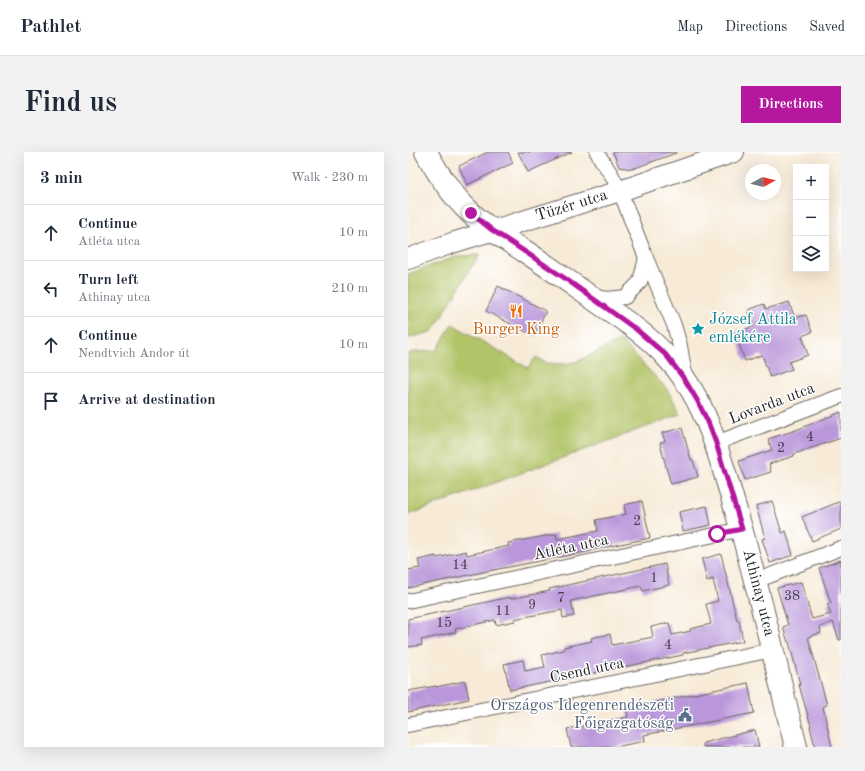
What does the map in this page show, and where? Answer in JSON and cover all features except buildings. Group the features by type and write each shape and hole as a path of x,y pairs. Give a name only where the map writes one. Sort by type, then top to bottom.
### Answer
{"main road":[{"name":"Athinay utca","path":"426,152 450,190 471,213 492,230 563,277 650,340 666,355 685,380 708,422 716,443 756,581 796,747"}],"street":[{"path":"597,152 620,191 674,325 680,346 685,380"},
{"name":"Tüzér utca","path":"408,259 492,230 620,191 734,152"},
{"path":"591,297 606,299 625,297 640,282 646,258"},
{"name":"Lovarda utca","path":"716,443 841,396"},
{"name":"Atléta utca","path":"408,601 742,529"},
{"path":"756,581 841,548"},
{"name":"Csend utca","path":"408,725 772,650"}],"green space":[{"path":"480,255 431,332 408,338 408,274 458,256"},
{"path":"452,324 528,368 536,357 546,363 565,364 578,361 609,345 621,341 667,389 681,414 408,515 408,353 437,350"}],"place":[{"name":"Burger King","path":"516,311"},
{"name":"József Attila emlékére","path":"698,329"},
{"name":"Országos Idegenrendészeti Főigazgatóság","path":"685,715"}],"route":[{"path":"471,213 492,230 563,277 637,330 666,355 675,366 697,400 708,422 716,443 742,529 717,534"}]}
